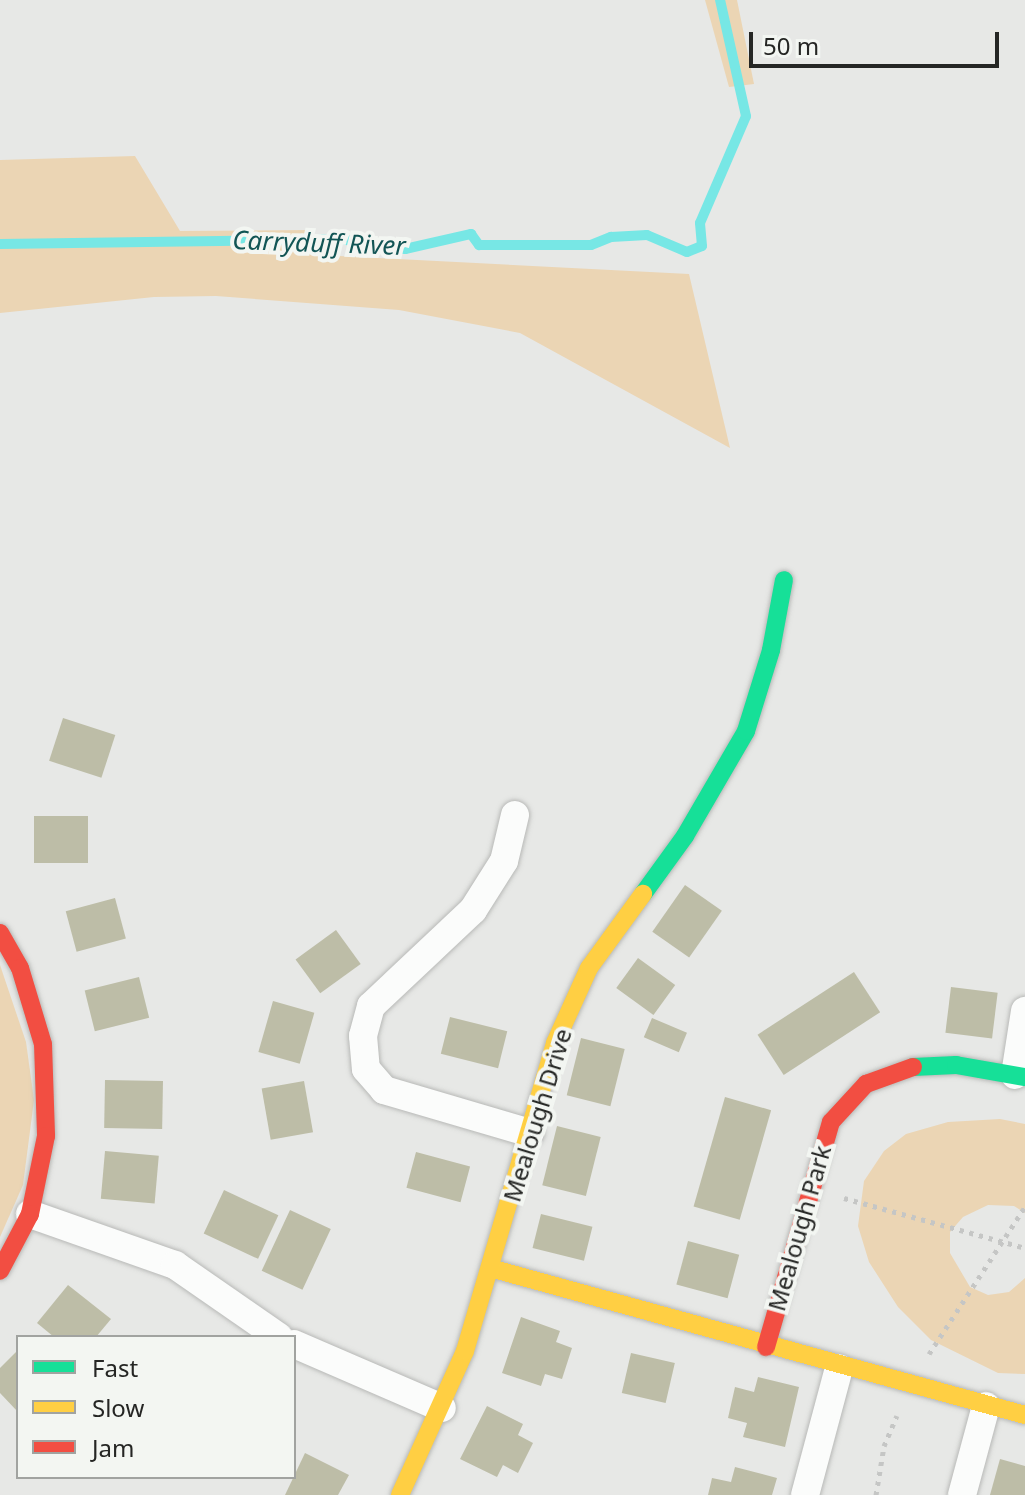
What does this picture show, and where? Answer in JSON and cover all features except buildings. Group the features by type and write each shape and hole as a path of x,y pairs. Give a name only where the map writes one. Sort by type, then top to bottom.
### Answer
{"street":[{"name":"Mealough Drive","path":"400,1495 442,1408 490,1268 555,1043 589,968 685,836 746,731 771,650 784,580"},
{"path":"515,815 504,861 473,910 371,1006 363,1036 366,1069 384,1090 530,1133"},
{"path":"0,933 20,968 43,1044 46,1136 30,1214 0,1271"},
{"name":"Mealough Park","path":"766,1347 809,1188 831,1122 866,1084 904,1067 956,1065 1020,1076 1025,1011"},
{"path":"30,1214 175,1265 276,1335"},
{"path":"490,1268 839,1368 1025,1415"},
{"path":"296,1345 442,1408"},
{"path":"805,1495 839,1368"},
{"path":"962,1495 986,1406"}],"path":[{"path":"809,1188 999,1245 1025,1248"},
{"path":"876,1495 884,1446 910,1386 1025,1207"}],"shaded area":[{"path":"705,0 737,0 754,84 729,87"},
{"path":"135,156 180,231 309,230 339,256 689,274 730,448 520,333 399,310 216,296 154,297 0,313 0,160"},
{"path":"0,965 26,1042 34,1100 23,1185 0,1237"},
{"path":"1000,1119 1025,1124 1025,1213 1014,1206 988,1205 963,1217 950,1232 950,1253 970,1287 988,1295 1009,1292 1025,1278 1025,1374 998,1373 931,1340 898,1307 869,1262 858,1226 864,1181 884,1151 906,1134 948,1122"}],"waterway":[{"name":"Carryduff River","path":"0,244 340,239 405,249 471,234 479,245 591,245 611,237 647,235 687,252 702,246 700,223 746,116 720,0"}],"traffic: fast":[{"path":"643,894 685,836 746,731 771,650 784,580"},
{"path":"913,1067 956,1065 1025,1077"}],"traffic: slow":[{"path":"400,1495 465,1351 555,1043 589,968 643,894"},
{"path":"490,1268 1025,1415"}],"traffic: jam":[{"path":"0,933 20,968 43,1044 46,1136 30,1214 0,1271"},
{"path":"766,1347 831,1122 866,1084 913,1067"}]}
